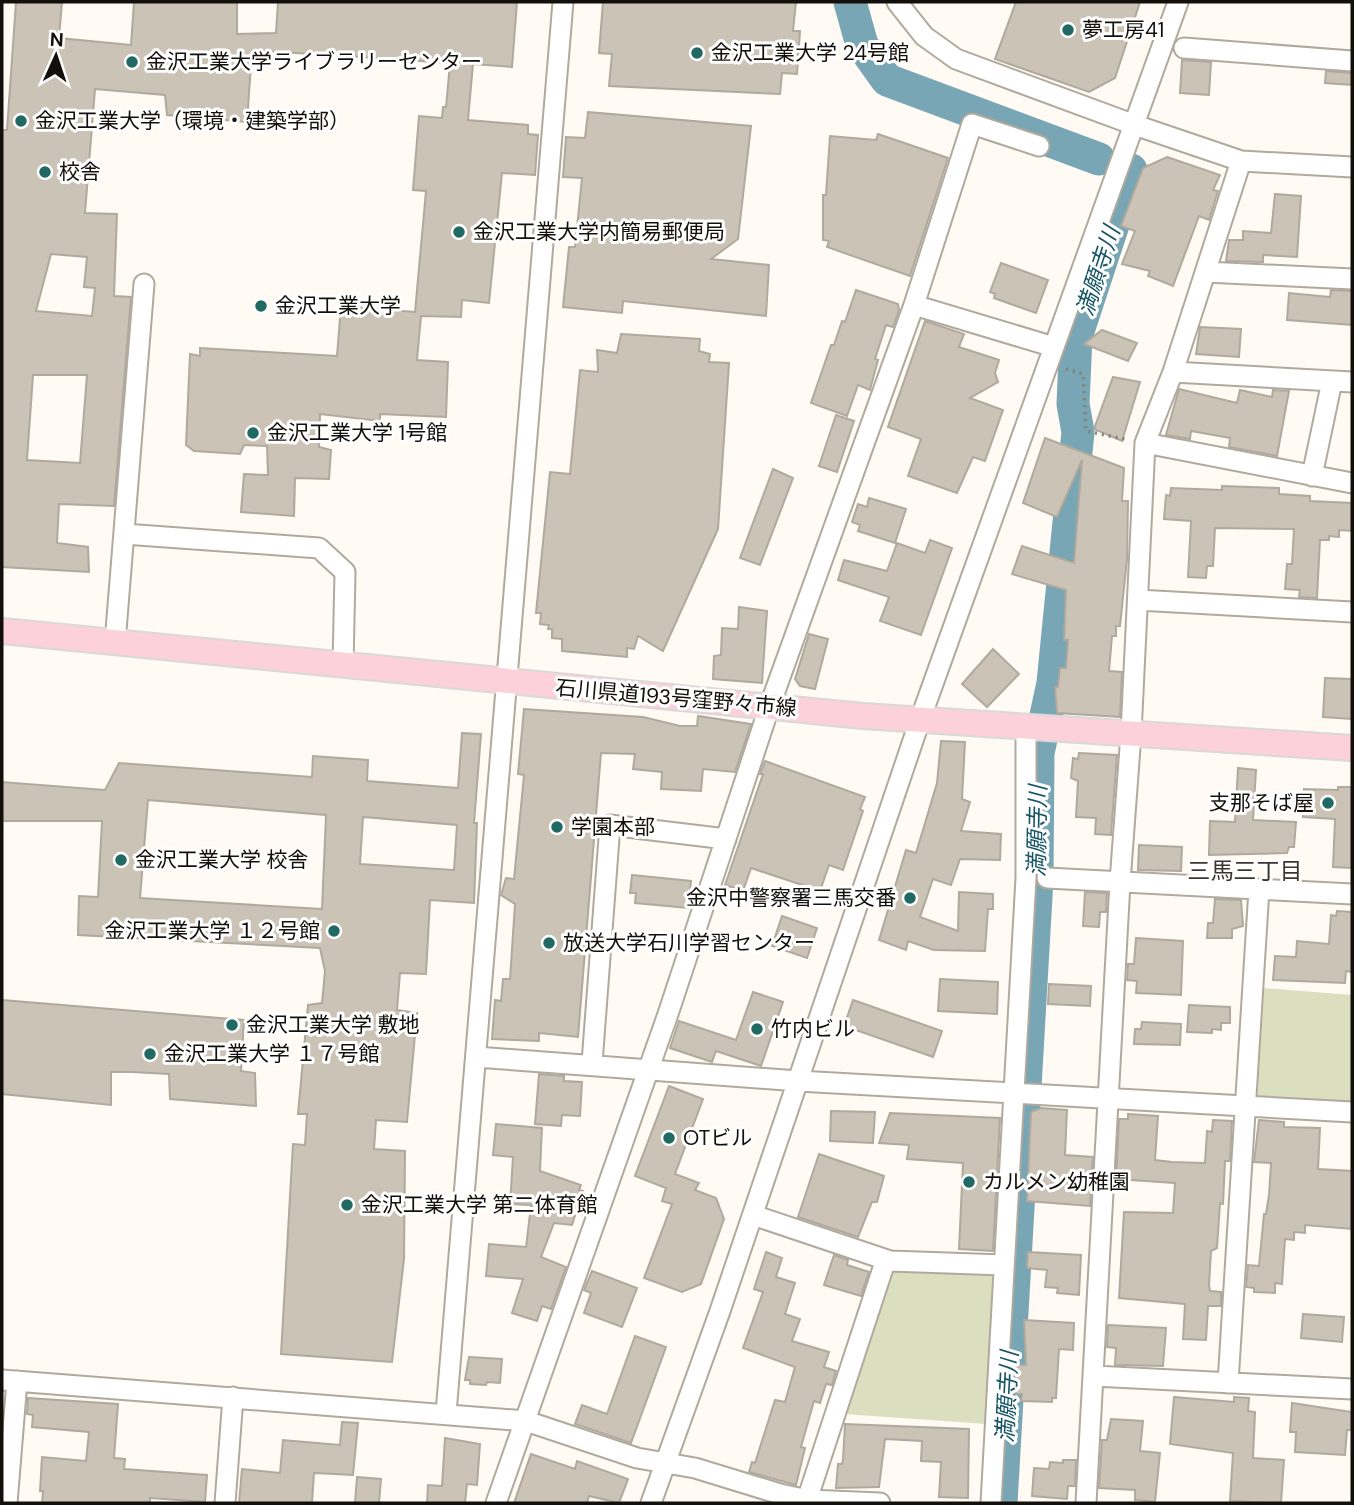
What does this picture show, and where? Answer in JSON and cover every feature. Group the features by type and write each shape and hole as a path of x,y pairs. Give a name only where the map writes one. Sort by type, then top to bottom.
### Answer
{"main road":[{"name":"石川県道193号窪野々市線","path":"2,631 920,720 1352,748"}],"street":[{"path":"446,1413 509,682 563,2"},
{"path":"897,2 924,36 956,59 1132,124 1241,161 1352,167"},
{"path":"651,1503 753,1215 920,720 1178,2"},
{"path":"1184,48 1352,61"},
{"path":"496,1503 647,1071 770,705 914,305 972,124 1039,146"},
{"path":"1086,1503 1120,882 1131,734 1145,443 1173,372 1241,161"},
{"path":"1206,272 1352,279"},
{"path":"116,643 144,284"},
{"path":"914,305 1054,347"},
{"path":"1173,372 1352,382"},
{"path":"1312,475 1332,381"},
{"path":"1145,443 1352,483"},
{"path":"124,534 319,548 345,572 343,666"},
{"path":"1138,600 1352,611"},
{"path":"991,1503 1004,1265 1022,1095 1026,878 1036,728"},
{"path":"592,1063 610,825 726,839"},
{"path":"1047,878 1352,894"},
{"path":"1228,1383 1259,890"},
{"path":"476,1057 592,1063 647,1071 798,1082 1352,1112"},
{"path":"753,1215 890,1261 1004,1265"},
{"path":"807,1501 884,1265 890,1261"},
{"path":"1094,1376 1352,1389"},
{"path":"7,1503 9,1380 526,1421 666,1465 695,1468 807,1501 880,1503"},
{"path":"225,1503 233,1397"}],"path":[{"path":"1069,370 1083,374 1086,430 1145,443"}],"green space":[{"path":"1262,988 1352,995 1352,1108 1265,1101 1256,1097"},
{"path":"890,1268 997,1271 987,1424 844,1414"}],"building":[{"path":"16,2 62,2 59,38 131,45 134,2 237,2 237,34 276,33 278,2 517,2 512,67 473,64 468,120 528,125 528,134 538,135 535,175 502,173 489,303 462,300 461,317 421,316 417,360 448,362 446,417 380,414 380,421 320,414 319,447 331,450 329,479 295,478 294,516 241,512 244,474 268,475 267,446 244,445 240,454 194,451 186,445 190,354 200,356 200,348 337,356 341,306 415,312 426,191 413,190 419,116 442,118 443,107 446,107 450,63 252,50 247,122 167,115 165,95 95,89 85,213 117,214 114,296 131,297 114,506 59,504 57,543 88,547 89,572 2,567 2,130 7,130","holes":["51,254 87,257 84,287 95,288 92,316 36,311","33,375 87,375 80,463 27,460"]},
{"name":"金沢工業大学 24号館","path":"603,2 796,2 793,31 800,31 797,74 782,73 780,94 609,86 612,54 599,53"},
{"name":"夢工房41","path":"1016,2 1140,2 1115,78 1089,92 995,59"},
{"path":"1182,60 1211,62 1209,95 1180,93"},
{"path":"1326,71 1352,73 1352,85 1325,83"},
{"path":"588,112 751,126 738,239 711,259 769,265 766,316 623,301 622,313 563,307 569,247 575,247 582,178 563,177 566,137 585,138"},
{"path":"878,134 948,158 910,276 827,247 829,241 823,240 823,195 826,195 830,136 876,140"},
{"path":"1167,157 1220,175 1213,190 1218,191 1209,220 1199,216 1173,286 1148,276 1150,271 1122,264 1135,231 1121,226 1143,168"},
{"path":"1275,194 1301,196 1297,257 1263,255 1263,262 1226,261 1229,240 1243,240 1243,231 1271,233"},
{"path":"1001,263 1048,280 1036,313 994,298 995,294 990,292"},
{"path":"856,290 898,304 899,310 893,327 886,325 875,359 878,360 870,390 858,385 847,416 811,403 831,345 834,345 842,321 845,322"},
{"path":"1331,290 1352,291 1352,325 1287,320 1289,293 1330,297"},
{"path":"925,321 964,334 959,347 999,360 995,373 998,382 970,398 1003,410 985,461 973,457 957,493 908,476 921,439 888,427"},
{"path":"1200,327 1241,329 1239,357 1196,354"},
{"path":"1102,330 1137,343 1128,361 1084,344"},
{"path":"621,334 700,339 699,351 710,354 709,362 729,363 718,529 663,651 638,636 634,649 627,648 627,657 562,651 562,639 552,638 552,629 548,629 549,625 540,624 541,613 536,613 550,472 570,474 580,370 598,372 597,350 617,353"},
{"path":"1113,377 1140,382 1122,441 1094,429"},
{"path":"1179,389 1237,403 1240,390 1272,397 1273,390 1289,391 1277,456 1229,447 1230,438 1191,431 1190,439 1166,435"},
{"path":"836,415 854,421 837,472 819,466"},
{"path":"1045,438 1124,468 1122,501 1128,501 1127,559 1120,626 1116,626 1116,636 1112,636 1109,671 1122,672 1120,717 1057,713 1055,687 1058,687 1060,668 1066,668 1066,590 1012,574 1022,546 1074,563 1082,460 1057,517 1023,503"},
{"path":"773,469 793,478 760,565 740,558"},
{"path":"1222,486 1279,488 1279,494 1310,496 1310,501 1352,503 1352,531 1339,530 1339,537 1329,536 1329,540 1320,540 1317,598 1299,597 1300,590 1285,589 1287,564 1292,564 1294,529 1215,528 1213,566 1207,566 1206,578 1188,577 1191,521 1164,519 1166,495 1170,496 1171,488 1222,490"},
{"path":"869,498 906,509 895,543 858,531 860,525 852,522 858,504 867,507"},
{"path":"930,540 952,548 921,635 880,621 889,597 838,580 844,560 887,571 897,543 925,553"},
{"path":"739,607 767,611 762,683 713,679 714,656 721,655 722,628 738,629"},
{"path":"809,634 828,639 815,689 800,686 795,679"},
{"path":"993,649 1019,674 987,707 962,684"},
{"path":"1325,678 1352,679 1352,719 1323,717"},
{"path":"524,709 643,717 680,726 697,726 698,716 751,724 735,772 703,769 701,791 661,789 662,772 633,769 635,754 601,753 578,1037 539,1033 539,1041 492,1039 495,1000 501,1001 503,979 510,979 515,904 501,895 506,878 514,879 524,775 518,774"},
{"path":"462,733 481,734 474,823 477,823 474,903 430,900 426,974 400,973 397,1010 417,1013 407,1122 376,1120 374,1149 405,1151 404,1259 392,1362 281,1354 293,1144 305,1145 307,1114 298,1114 308,1005 322,1003 325,971 320,948 78,935 79,896 98,897 102,821 2,821 2,782 105,790 119,763 312,777 313,756 368,760 367,781 458,788","holes":["148,800 326,815 322,909 140,898","363,817 457,825 454,870 360,864"]},
{"path":"941,741 965,742 962,799 970,802 961,831 1001,834 1000,860 960,859 951,885 933,879 920,917 958,931 959,892 993,894 993,909 988,909 985,951 934,950 908,941 906,950 879,940 906,850 916,853 937,783"},
{"path":"1079,753 1117,755 1111,835 1095,834 1096,818 1076,817 1078,781 1071,778 1073,758 1078,759"},
{"path":"765,761 865,797 860,809 863,811 843,870 829,865 820,891 751,868 743,891 725,885"},
{"path":"1238,768 1256,770 1253,820 1296,822 1294,847 1289,847 1287,853 1209,855 1210,821 1235,822"},
{"name":"支那そば屋","path":"1338,787 1352,787 1352,868 1333,867 1335,819 1303,817 1304,789 1338,790"},
{"path":"1139,845 1182,847 1181,871 1138,870"},
{"path":"632,875 691,881 688,908 635,903 636,893 630,893"},
{"path":"1085,892 1107,893 1106,912 1100,912 1099,927 1083,926"},
{"path":"1215,899 1241,900 1243,926 1232,929 1232,938 1207,938 1208,923 1213,923"},
{"path":"1337,911 1352,912 1352,972 1346,971 1345,983 1273,980 1275,956 1296,957 1297,941 1329,944 1331,915 1336,916"},
{"path":"782,916 817,928 807,958 772,946"},
{"path":"1136,938 1183,941 1181,995 1136,993 1137,981 1127,980 1128,964 1134,964"},
{"path":"940,979 998,982 997,1014 938,1011"},
{"path":"1049,984 1091,986 1090,1006 1048,1004"},
{"path":"753,992 783,1002 761,1066 716,1051 712,1062 670,1048 679,1021 736,1040"},
{"name":"金沢工業大学 １７号館","path":"2,1000 244,1020 241,1071 255,1073 256,1106 170,1099 169,1074 132,1072 111,1072 111,1105 2,1094"},
{"path":"853,1000 942,1031 933,1057 844,1026"},
{"path":"1189,1005 1230,1007 1230,1023 1221,1023 1221,1030 1212,1029 1212,1033 1187,1032"},
{"path":"1142,1022 1181,1024 1180,1045 1134,1044 1135,1029 1141,1029"},
{"path":"539,1074 564,1076 564,1081 582,1082 580,1116 562,1115 561,1126 535,1124"},
{"path":"669,1086 703,1099 675,1174 699,1183 695,1190 716,1198 724,1219 701,1284 682,1292 644,1278 672,1204 662,1201 666,1188 635,1176"},
{"path":"1041,1108 1067,1110 1065,1155 1093,1157 1090,1206 1027,1201 1031,1112"},
{"path":"831,1111 875,1112 873,1143 830,1141"},
{"name":"カルメン幼稚園","path":"890,1113 1000,1118 993,1251 959,1249 963,1163 907,1159 909,1145 879,1143"},
{"path":"1128,1114 1158,1116 1155,1160 1172,1162 1205,1163 1207,1131 1212,1132 1213,1120 1232,1121 1230,1161 1225,1161 1217,1248 1211,1251 1210,1291 1221,1292 1221,1306 1208,1306 1206,1340 1183,1339 1185,1304 1119,1298 1124,1212 1173,1213 1175,1183 1116,1179 1119,1119 1128,1119"},
{"path":"1259,1120 1284,1122 1284,1127 1320,1128 1318,1169 1352,1171 1352,1229 1305,1225 1305,1233 1294,1232 1294,1240 1285,1239 1282,1284 1275,1283 1275,1293 1254,1292 1254,1288 1246,1287 1248,1265 1259,1266 1264,1214 1269,1195 1271,1163 1254,1162"},
{"path":"496,1124 542,1128 540,1171 581,1185 579,1190 583,1191 572,1225 554,1223 541,1257 566,1267 551,1309 542,1306 537,1321 512,1313 523,1279 486,1276 489,1244 526,1247 531,1205 510,1204 513,1157 493,1155"},
{"path":"819,1154 884,1176 877,1202 872,1202 858,1237 798,1217"},
{"path":"766,1252 782,1258 776,1277 795,1283 785,1314 800,1319 792,1341 829,1352 824,1367 836,1371 832,1385 826,1384 820,1403 814,1401 801,1447 805,1448 796,1485 749,1472 752,1462 755,1463 775,1400 785,1402 795,1367 743,1348 763,1292 754,1289"},
{"path":"1028,1252 1081,1255 1079,1295 1057,1293 1058,1288 1045,1287 1047,1270 1027,1268"},
{"path":"834,1255 848,1260 847,1265 869,1272 861,1296 824,1285"},
{"path":"592,1271 637,1288 622,1327 584,1313 591,1293 584,1290"},
{"path":"1303,1314 1344,1317 1342,1342 1301,1338"},
{"path":"1024,1320 1074,1323 1073,1350 1059,1349 1056,1398 1052,1398 1052,1402 1021,1401 1022,1394 1016,1394 1018,1365 1026,1365"},
{"path":"1108,1325 1166,1328 1163,1366 1115,1365 1116,1348 1107,1347"},
{"path":"635,1336 666,1347 631,1443 575,1424 582,1405 607,1414"},
{"path":"469,1357 502,1359 500,1383 470,1384 470,1380 465,1380"},
{"path":"1174,1397 1234,1402 1234,1397 1249,1398 1248,1411 1255,1412 1253,1458 1284,1460 1281,1503 1230,1501 1233,1453 1170,1444"},
{"path":"28,1398 118,1404 114,1458 125,1459 124,1469 207,1475 205,1502 150,1498 150,1503 42,1503 42,1457 86,1461 89,1432 32,1427 33,1415 27,1414"},
{"path":"1292,1403 1352,1412 1352,1430 1347,1430 1345,1455 1295,1452 1296,1432 1290,1432"},
{"path":"1111,1419 1143,1421 1140,1451 1160,1453 1155,1502 1135,1500 1135,1490 1099,1488 1102,1440 1107,1440"},
{"path":"342,1422 358,1423 353,1475 314,1473 312,1503 239,1503 242,1469 280,1473 283,1440 340,1445"},
{"path":"845,1424 969,1429 968,1498 939,1497 941,1462 921,1461 922,1441 885,1439 879,1487 836,1488 838,1464 842,1464 843,1460"},
{"path":"445,1438 480,1444 477,1485 467,1484 465,1503 427,1503 428,1485 442,1486"},
{"path":"531,1454 575,1469 577,1461 628,1479 619,1503 589,1496 587,1503 514,1503"},
{"path":"1063,1460 1076,1460 1075,1486 1068,1486 1067,1499 1032,1496 1034,1468 1049,1469 1050,1462 1063,1463"},
{"path":"357,1477 381,1479 379,1503 355,1503"}],"waterway":[{"name":"満願寺川","path":"850,2 862,45 887,80 1099,159"},
{"name":"満願寺川","path":"1001,1503 1037,879 1038,753 1053,683 1078,432 1073,404 1076,337 1131,170"}],"place":[{"name":"夢工房41","path":"1068,30"},
{"name":"金沢工業大学 24号館","path":"697,53"},
{"name":"金沢工業大学ライブラリーセンター","path":"132,62"},
{"name":"金沢工業大学（環境・建築学部）","path":"21,121"},
{"name":"校舎","path":"45,172"},
{"name":"金沢工業大学内簡易郵便局","path":"459,232"},
{"name":"金沢工業大学","path":"261,306"},
{"name":"金沢工業大学 1号館","path":"253,433"},
{"name":"支那そば屋","path":"1328,803"},
{"name":"学園本部","path":"557,827"},
{"name":"金沢工業大学 校舎","path":"121,860"},
{"name":"金沢中警察署三馬交番","path":"910,898"},
{"name":"金沢工業大学 １２号館","path":"334,931"},
{"name":"放送大学石川学習センター","path":"549,943"},
{"name":"金沢工業大学 敷地","path":"232,1025"},
{"name":"竹内ビル","path":"757,1029"},
{"name":"金沢工業大学 １７号館","path":"150,1054"},
{"name":"OTビル","path":"669,1138"},
{"name":"カルメン幼稚園","path":"969,1182"},
{"name":"金沢工業大学 第二体育館","path":"347,1205"}],"district":[{"name":"三馬三丁目","path":"1245,871"}]}
